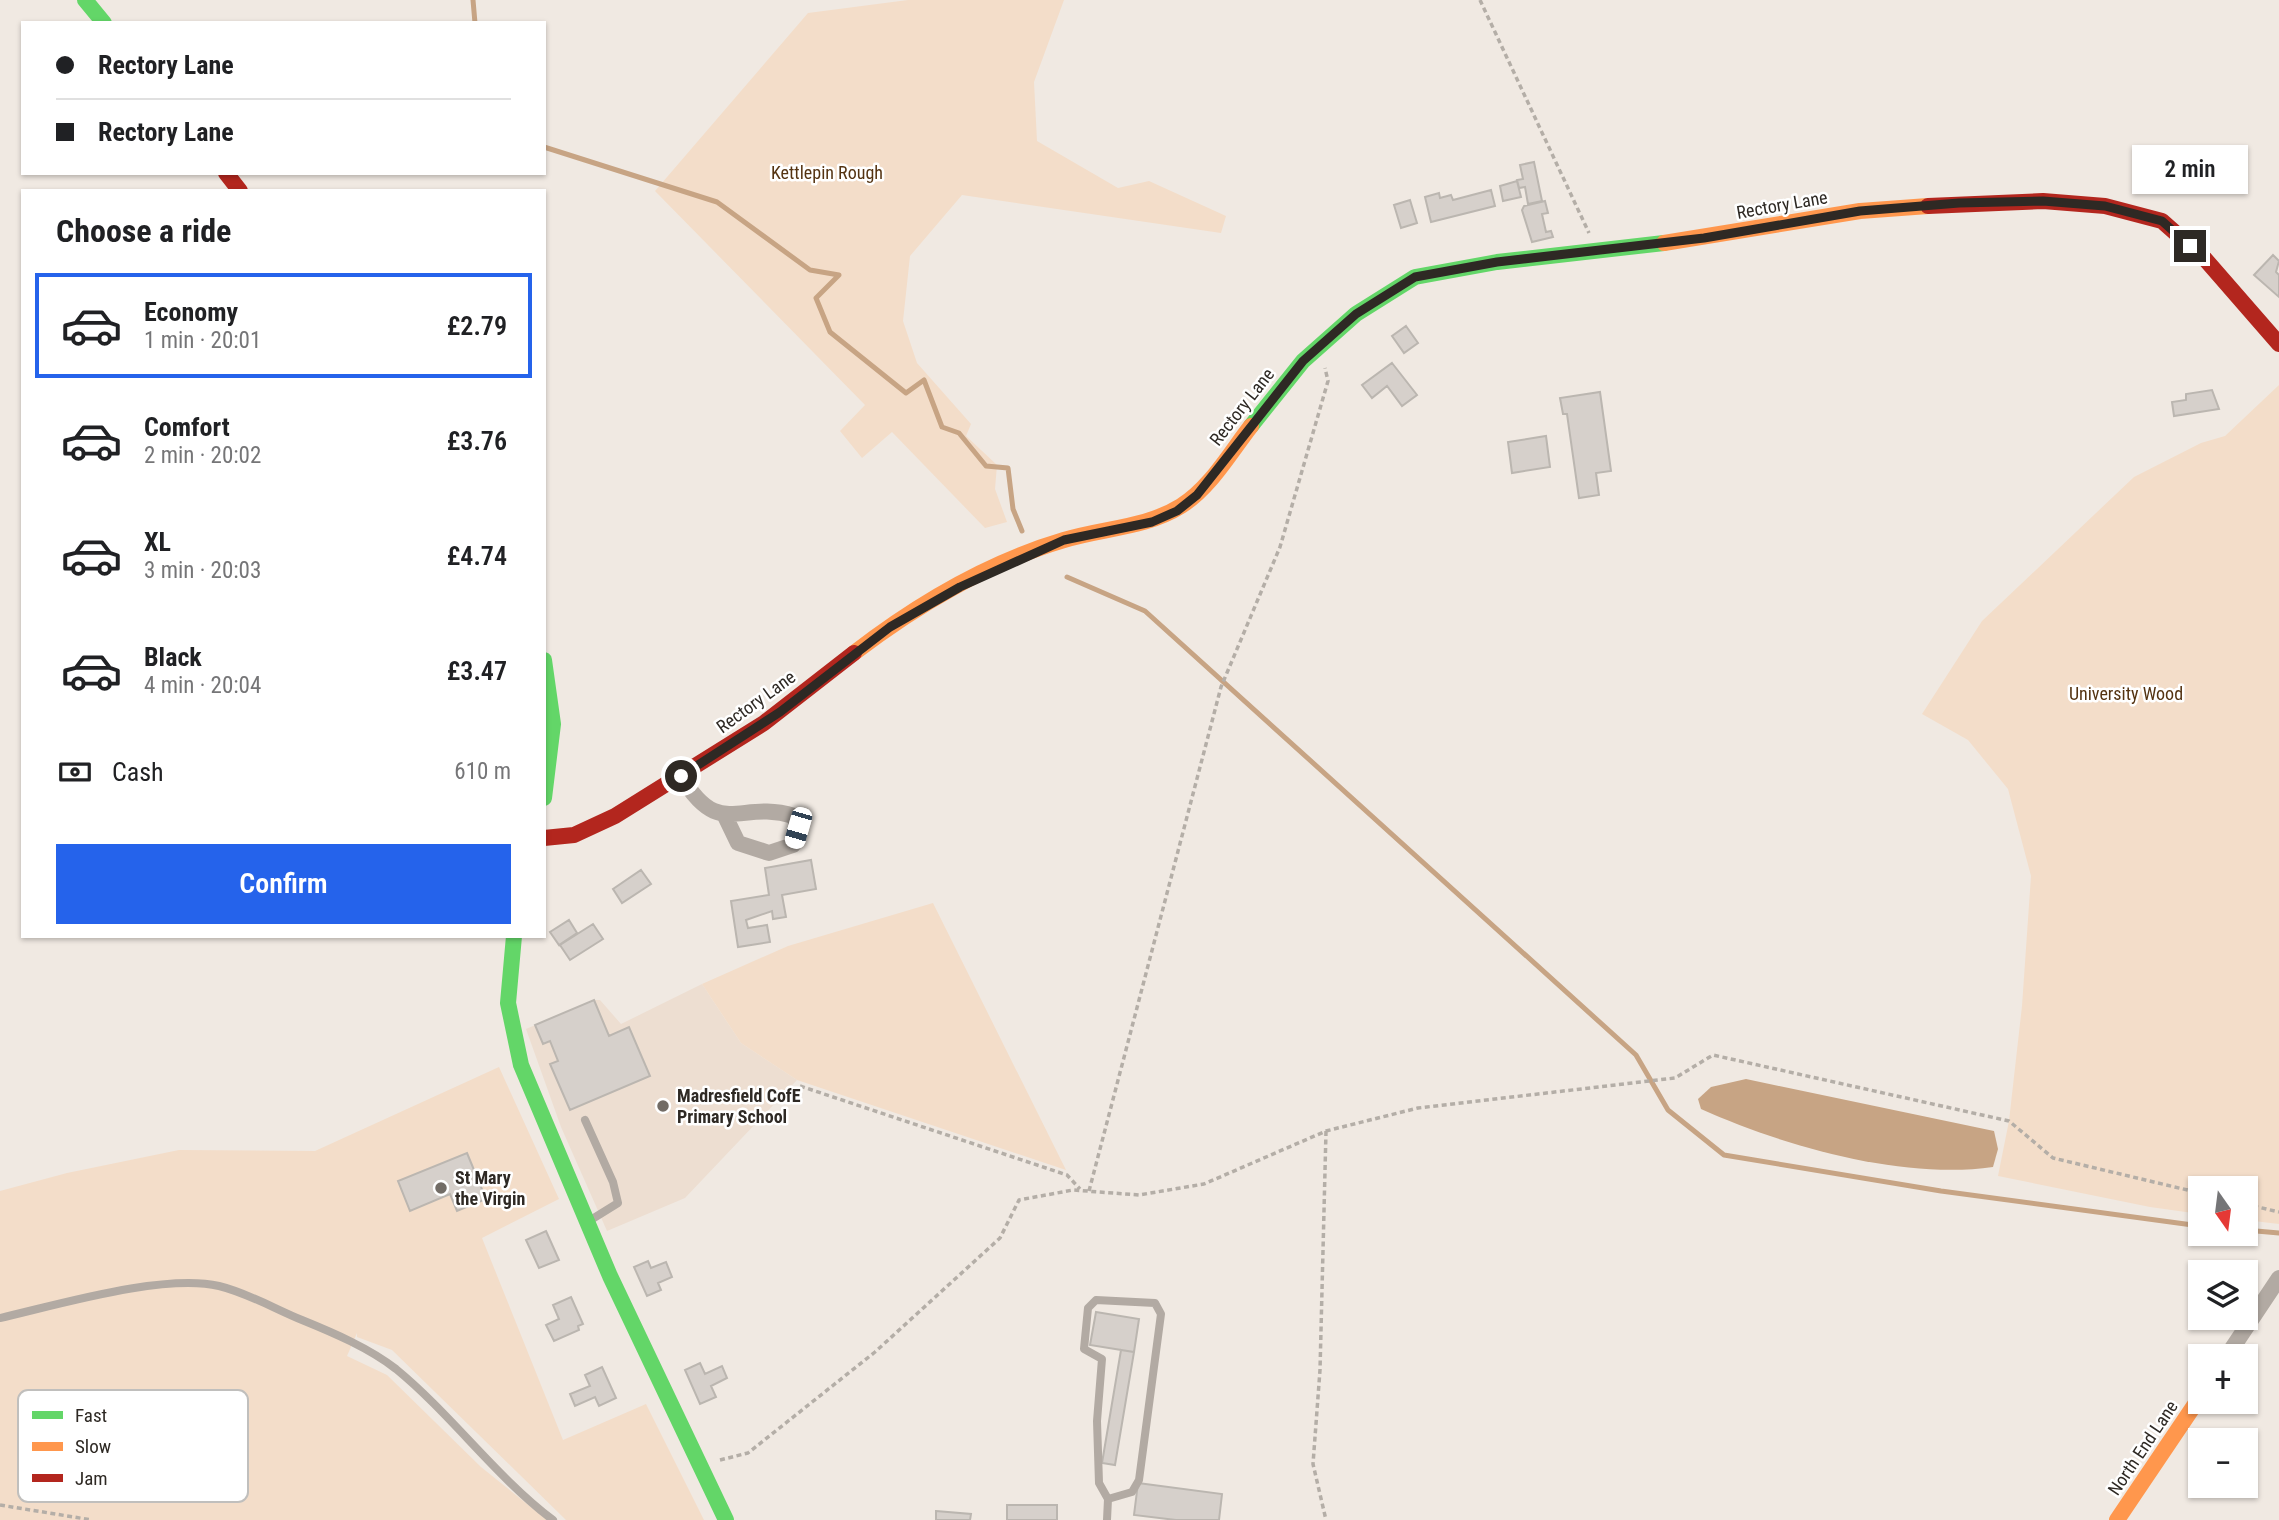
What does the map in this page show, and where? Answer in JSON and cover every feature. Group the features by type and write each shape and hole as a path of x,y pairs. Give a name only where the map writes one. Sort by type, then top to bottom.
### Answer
{"street":[{"path":"85,0 102,21"},
{"path":"228,175 238,189"},
{"name":"Rectory Lane","path":"546,838 562,839 582,834 681,776 780,712 890,627 960,587 1064,540 1152,522 1177,511 1197,495 1264,408 1320,346 1356,314 1415,277 1471,265 1704,238 1860,211 2043,201 2105,206 2162,221 2205,259 2279,344"},
{"path":"546,674 553,724 546,782"},
{"path":"681,776 706,809 725,816"},
{"path":"514,938 509,1003 514,1044 586,1222 698,1466 726,1520"},
{"path":"2235,1344 2279,1278"},
{"name":"North End Lane","path":"2118,1520 2189,1414"}],"lane":[{"path":"585,1120 613,1182 618,1203 586,1222"},
{"path":"0,1318 159,1284 216,1285 234,1291 327,1330 373,1354 396,1370 490,1464 553,1520"},
{"path":"1107,1520 1108,1499 1099,1483 1097,1421 1102,1359 1084,1349 1088,1308 1096,1300 1155,1303 1161,1314 1139,1480 1132,1492 1108,1499"}],"path":[{"path":"1480,0 1598,251"},
{"path":"1089,1191 1221,687 1280,547 1328,381 1320,346"},
{"path":"698,1466 748,1453 875,1352 1000,1238 1019,1200 1082,1191 1139,1195 1204,1184 1326,1131 1418,1108 1675,1078 1713,1055 2009,1121 2053,1158 2188,1190"},
{"path":"800,1086 1067,1175 1082,1191"},
{"path":"1326,1131 1320,1357 1313,1464 1326,1520"},
{"path":"2258,1207 2279,1212"},
{"path":"0,1505 92,1520"}],"shaded area":[{"name":"Madresfield CofE Primary School","path":"702,984 741,1043 797,1080 685,1198 607,1231 561,1127 526,1029 594,1000 600,1000 621,1024"},
{"path":"1746,1079 1994,1131 1998,1149 1993,1167 1921,1169 1844,1157 1769,1136 1701,1109 1698,1099 1711,1087"}],"green space":[{"name":"Kettlepin Rough","path":"908,0 1064,0 1034,82 1037,141 1118,188 1149,181 1226,216 1221,233 962,195 910,256 903,321 917,363 971,424 966,436 997,465 995,489 1007,522 985,528 892,432 862,458 840,431 865,405 655,191 808,13"},
{"name":"University Wood","path":"2279,385 2279,1224 2258,1222 2258,1176 2188,1176 2188,1212 1998,1176 2009,1121 2022,1006 2031,876 2008,789 1968,740 1922,714 1982,621 2134,477 2201,443 2225,436"},
{"path":"933,903 1066,1170 797,1080 741,1043 702,984 788,946"},
{"path":"499,1067 559,1199 482,1238 563,1440 646,1404 704,1520 566,1520 392,1350 357,1337 357,1333 347,1356 387,1375 481,1467 547,1520 0,1520 0,1191 67,1173 179,1150 315,1151"}],"building":[{"path":"1534,162 1542,201 1528,204 1525,187 1519,188 1517,180 1523,179 1520,165"},
{"path":"1517,181 1521,197 1503,201 1500,186"},
{"path":"1491,190 1495,206 1431,222 1425,197 1439,193 1440,198 1451,195 1453,200"},
{"path":"1410,200 1417,223 1401,228 1394,205"},
{"path":"1545,201 1548,213 1542,214 1546,232 1551,231 1553,237 1532,242 1522,210 1524,206"},
{"path":"2273,255 2279,261 2276,272 2279,275 2279,297 2254,275"},
{"path":"1406,326 1418,343 1404,353 1392,336"},
{"path":"1392,363 1417,395 1402,406 1387,386 1372,398 1362,385"},
{"path":"2212,390 2219,409 2174,416 2172,402 2186,400 2186,394"},
{"path":"1600,392 1611,471 1596,473 1599,495 1579,498 1567,414 1563,414 1560,398"},
{"path":"1546,436 1550,467 1512,473 1508,442"},
{"path":"811,860 816,889 782,895 786,917 773,919 772,911 746,920 748,928 767,925 770,942 738,947 731,901 769,895 765,868"},
{"path":"641,870 651,884 622,903 613,889"},
{"path":"569,920 577,933 559,945 550,932"},
{"path":"593,924 603,939 570,960 560,945"},
{"path":"594,1000 609,1036 629,1027 650,1076 570,1110 550,1064 558,1061 550,1041 543,1044 535,1025"},
{"name":"St Mary the Virgin","path":"467,1153 486,1199 457,1211 450,1194 410,1211 398,1181"},
{"path":"546,1231 559,1260 539,1268 526,1240"},
{"path":"648,1261 651,1268 666,1262 672,1277 658,1283 661,1290 647,1296 634,1267"},
{"path":"571,1297 583,1324 578,1326 579,1330 554,1341 546,1325 559,1319 553,1305"},
{"path":"1096,1312 1139,1319 1134,1352 1090,1345"},
{"path":"1121,1350 1134,1352 1115,1465 1102,1463"},
{"path":"700,1363 705,1374 722,1366 727,1378 711,1386 716,1397 700,1404 685,1370"},
{"path":"602,1367 616,1398 599,1406 595,1397 575,1406 570,1394 590,1386 585,1375"},
{"path":"1138,1483 1222,1494 1219,1520 1176,1520 1134,1515"},
{"path":"1007,1505 1057,1505 1057,1520 1007,1520"},
{"path":"936,1511 971,1514 970,1520 936,1520"}],"waterway":[{"path":"473,0 475,21"},
{"path":"546,148 717,202 810,270 839,275 816,298 830,332 906,393 924,380 942,427 959,433 986,466 1008,468 1013,509 1022,531"},
{"path":"1067,577 1145,611 1636,1055 1668,1110 1724,1155 1941,1191 2188,1224"},
{"path":"2258,1231 2279,1233"}],"traffic: fast":[{"path":"85,0 102,21"},
{"path":"1251,426 1303,361 1356,314 1415,277 1497,262 1664,243"},
{"path":"546,674 553,724 546,782"},
{"path":"514,938 508,1003 521,1065 610,1276 726,1520"}],"traffic: slow":[{"path":"1664,243 1860,211 1928,206"},
{"path":"854,653 927,602 1008,560 1064,540 1153,519 1181,506 1210,480 1251,426"},
{"path":"2117,1520 2189,1414"}],"traffic: jam":[{"path":"228,175 238,189"},
{"path":"1928,206 2043,201 2105,206 2162,221 2205,259 2279,344"},
{"path":"546,838 574,835 615,816 764,723 854,653"}],"place":[{"name":"Madresfield CofE Primary School","path":"663,1106"},
{"name":"St Mary the Virgin","path":"441,1188"}],"route":[{"path":"681,776 780,712 890,627 960,587 1064,540 1152,522 1177,511 1197,495 1303,361 1356,314 1415,277 1458,267 1704,238 1860,211 1959,203 2043,201 2105,206 2162,221 2190,246"}]}
